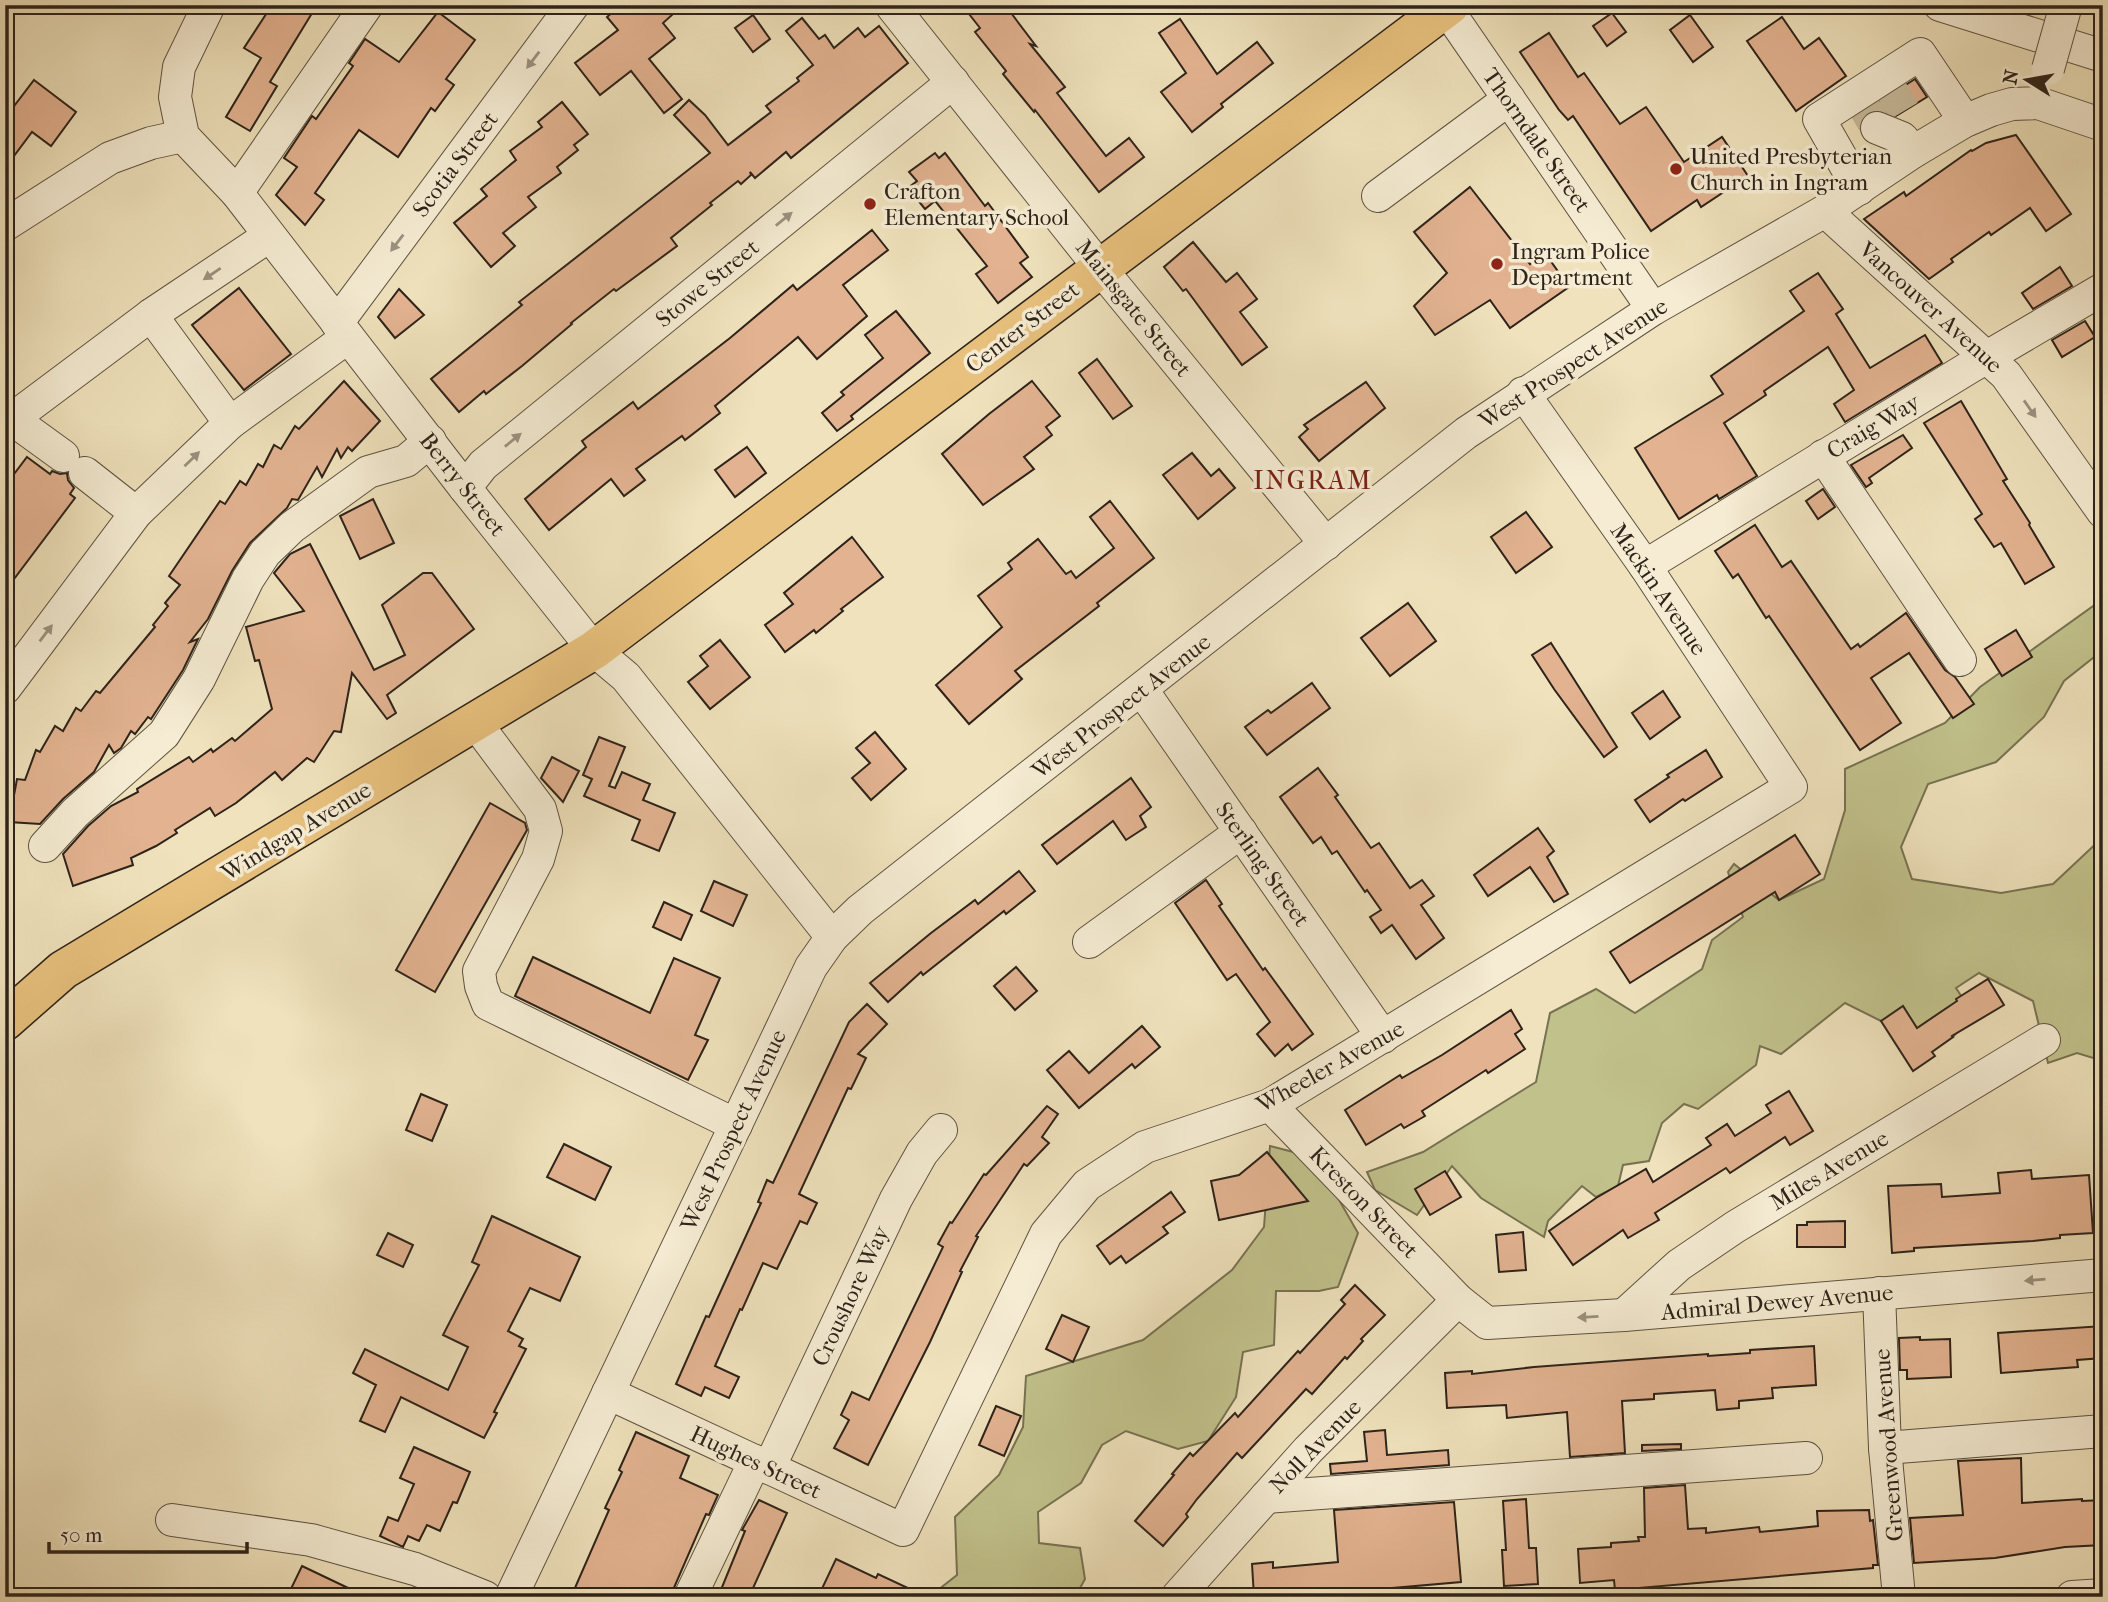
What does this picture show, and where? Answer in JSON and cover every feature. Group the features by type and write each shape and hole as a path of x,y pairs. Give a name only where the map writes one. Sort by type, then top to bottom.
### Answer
{"main road":[{"name":"Center Street","path":"594,650 1447,6"},
{"name":"Windgap Avenue","path":"5,1021 63,970 594,650"}],"street":[{"path":"5,225 110,158 151,143 183,136 175,97 179,67 209,5"},
{"path":"237,193 367,5"},
{"name":"Scotia Street","path":"5,688 136,513 230,423 343,330 573,5"},
{"name":"Mainsgate Street","path":"891,5 1100,268 1325,544"},
{"path":"1940,5 2103,56"},
{"path":"2066,5 2038,103 2103,125"},
{"name":"Thorndale Street","path":"1447,6 1653,309"},
{"path":"1859,189 1819,119 1886,111 1920,54 1965,121"},
{"name":"Stowe Street","path":"465,488 483,465 953,82"},
{"path":"1378,196 1509,99"},
{"name":"West Prospect Avenue","path":"511,1597 811,967 832,937 860,910 1466,433 1653,309 1859,189 1886,111 1965,121 2012,104 2038,103"},
{"name":"Berry Street","path":"183,136 237,193 594,650 626,677 832,937"},
{"name":"Vancouver Avenue","path":"1825,211 2006,375 2103,512"},
{"path":"136,513 74,464 9,424 151,315 268,236"},
{"name":"Craig Way","path":"1645,566 1987,356 2103,289"},
{"path":"151,315 230,423"},
{"name":"Mackin Avenue","path":"1523,393 1645,566 1791,787"},
{"path":"46,846 75,813 164,734 199,679 248,579 265,553 292,527 368,472 406,461 430,441"},
{"path":"1823,456 1960,660"},
{"name":"Sterling Street","path":"1142,690 1383,1037"},
{"path":"475,722 540,809 546,831 538,859 479,971 488,1004 736,1125"},
{"name":"Wheeler Avenue","path":"903,1530 1046,1234 1087,1185 1145,1147 1270,1105 1791,787"},
{"path":"1089,942 1241,832"},
{"name":"Miles Avenue","path":"1624,1315 1679,1265 1735,1227 2044,1040"},
{"name":"Kreston Street","path":"1270,1105 1458,1300"},
{"name":"Croushore Way","path":"690,1597 762,1465 896,1199 922,1153 941,1130"},
{"name":"Admiral Dewey Avenue","path":"1458,1300 1487,1323 1624,1315 2103,1275"},
{"name":"Greenwood Avenue","path":"1879,1293 1885,1448 1899,1597"},
{"name":"Noll Avenue","path":"1177,1597 1308,1450 1458,1300"},
{"name":"Hughes Street","path":"608,1393 903,1530"},
{"path":"1885,1448 2103,1431"},
{"path":"1266,1497 1806,1458"},
{"path":"172,1520 311,1540 415,1570 485,1597"},
{"path":"2072,1597 2103,1595"}],"green space":[{"path":"2103,599 2103,650 2064,681 2044,717 1996,762 1928,784 1901,847 1912,879 2001,893 2053,884 2103,837 2103,1061 2077,1053 2048,1063 2033,1001 1979,973 1956,988 1973,1014 1953,1037 1881,1021 1845,1003 1781,1054 1760,1046 1756,1065 1698,1109 1684,1104 1662,1123 1649,1161 1623,1165 1618,1186 1596,1197 1582,1186 1548,1221 1544,1237 1481,1198 1452,1166 1417,1215 1375,1190 1367,1172 1423,1152 1536,1082 1550,1013 1596,989 1635,1013 1702,969 1712,940 1743,917 1728,872 1734,864 1779,900 1824,879 1845,810 1845,769 1945,723 1980,687"},
{"path":"1270,1146 1297,1153 1338,1198 1358,1233 1338,1287 1319,1291 1276,1291 1274,1345 1243,1352 1236,1397 1208,1441 1178,1449 1126,1431 1102,1445 1081,1483 1038,1512 1039,1543 1080,1548 1085,1579 1075,1597 929,1597 957,1575 955,1517 999,1475 1023,1427 1026,1376 1143,1340 1232,1270 1264,1227"}],"building":[{"path":"272,5 317,5 270,82 277,86 250,131 226,117 261,58 244,48"},
{"path":"621,5 683,5 663,23 675,38 649,59 682,99 664,113 631,71 600,95 575,63 618,30 607,17"},
{"path":"962,5 1005,5 1036,46 1030,44 1065,87 1057,93 1106,156 1129,138 1144,157 1099,192 1035,110 1034,112 1003,74 1006,71 975,32 980,28"},
{"path":"438,12 475,40 446,79 454,85 435,111 431,108 398,157 359,130 315,193 324,200 305,225 276,195 297,167 284,158 312,116 316,119 353,66 349,63 365,39 399,62"},
{"path":"1612,13 1626,32 1607,46 1593,26"},
{"path":"753,15 770,39 753,52 735,28"},
{"path":"1690,15 1713,47 1693,62 1670,30"},
{"path":"1782,17 1804,49 1819,38 1846,76 1796,111 1747,41"},
{"path":"802,18 819,39 825,35 834,48 858,28 865,37 879,26 908,63 791,158 786,152 755,178 750,172 751,175 741,184 738,181 671,238 677,246 616,291 614,289 522,366 486,394 484,391 459,412 431,379 522,305 519,302 710,153 674,115 689,100 705,115 728,145 771,112 766,106 799,81 797,78 813,65 786,31"},
{"path":"1180,19 1217,74 1257,42 1273,63 1221,104 1223,107 1192,132 1161,92 1186,73 1159,33"},
{"name":"United Presbyterian Church in Ingram","path":"1549,33 1578,77 1584,73 1620,124 1646,107 1684,162 1722,137 1748,176 1701,207 1697,200 1651,231 1573,116 1568,120 1559,110 1520,52"},
{"path":"1915,79 1927,97 1896,116 1875,110 1866,113 1859,127 1854,118"},
{"path":"34,80 76,112 51,146 32,132 5,168 5,118"},
{"path":"562,102 588,134 574,145 578,150 557,167 561,173 528,197 536,207 503,233 515,246 491,267 454,223 487,196 481,189 516,160 510,151 542,127 538,122"},
{"path":"2016,135 2071,214 2046,231 2030,208 1991,235 1989,232 1951,259 1953,262 1929,279 1864,219 1904,192 1906,196 1971,150"},
{"path":"935,153 939,158 945,153 985,206 988,203 1028,257 1020,263 1032,277 998,303 976,274 987,266 935,201 925,209 908,188 917,181 909,172"},
{"path":"1470,187 1530,264 1545,253 1569,287 1510,328 1490,300 1435,335 1414,306 1447,273 1414,232"},
{"path":"872,230 888,250 843,285 867,316 817,359 798,337 715,406 720,413 685,440 682,436 636,469 645,480 624,496 611,479 549,530 525,499 586,447 582,441 633,402 638,409 793,285 797,290"},
{"path":"1193,242 1226,282 1237,273 1257,299 1240,312 1267,347 1242,365 1186,289 1183,291 1164,267"},
{"path":"2060,267 2072,286 2033,309 2022,293"},
{"path":"1818,273 1843,309 1836,314 1870,368 1925,335 1942,363 1845,422 1834,404 1854,390 1828,347 1764,391 1766,395 1724,423 1757,476 1719,499 1717,495 1679,519 1635,448 1723,394 1711,376 1804,311 1790,291"},
{"path":"239,288 291,354 244,390 192,325"},
{"path":"399,289 424,315 395,338 378,317"},
{"path":"896,311 930,353 851,416 853,419 837,431 822,413 844,395 841,392 883,358 865,335"},
{"path":"2085,321 2095,337 2062,357 2052,340"},
{"path":"1097,359 1132,406 1113,419 1079,373"},
{"path":"344,381 380,421 352,451 348,447 341,458 337,449 322,477 317,467 298,500 292,499 287,508 250,543 232,571 208,619 190,642 198,639 183,670 151,719 148,717 135,734 131,731 121,748 114,753 109,745 94,772 40,824 9,822 17,779 25,780 36,750 40,752 55,726 63,731 76,708 81,711 96,691 100,693 155,627 153,625 168,606 165,603 180,585 169,576 220,501 225,504 240,481 246,485 258,464 263,467 274,445 281,449 295,426 299,429"},
{"path":"1032,381 1060,416 1046,427 1052,435 1024,457 1034,469 983,505 942,454"},
{"path":"1366,382 1385,408 1319,461 1299,437 1308,429 1304,425"},
{"path":"1961,401 2007,479 2003,481 2054,567 2025,584 2001,543 1994,547 1975,519 1982,514 1924,423"},
{"path":"1903,435 1912,448 1869,478 1872,483 1866,487 1851,465"},
{"path":"747,447 766,473 735,497 715,470"},
{"path":"1192,453 1211,476 1219,469 1235,488 1198,519 1163,475"},
{"path":"27,457 50,474 52,471 67,473 74,488 70,494 75,498 5,591 5,486"},
{"path":"1823,489 1835,507 1818,519 1806,501"},
{"path":"373,499 394,543 360,559 340,516"},
{"path":"1110,501 1154,558 1097,603 1099,606 1015,671 1022,679 969,724 936,685 1002,627 978,596 1012,569 1008,563 1038,539 1066,574 1071,571 1076,578 1114,548 1090,517"},
{"path":"1526,512 1552,547 1516,573 1491,537"},
{"path":"1755,525 1782,567 1791,561 1851,649 1858,644 1860,647 1906,613 1945,670 1955,677 1974,704 1953,718 1909,653 1871,678 1901,723 1860,750 1769,616 1766,618 1738,574 1733,578 1715,551"},
{"path":"852,537 883,577 841,609 843,611 816,633 814,630 785,652 765,625 793,604 784,593"},
{"path":"310,544 374,670 405,655 382,605 423,573 432,573 474,629 387,695 396,713 387,719 352,673 341,732 334,731 314,762 307,758 282,780 275,772 215,816 210,808 175,830 177,833 131,858 133,865 73,886 63,854 88,826 111,806 138,792 137,789 189,757 193,762 232,738 235,741 272,709 259,660 255,661 246,627 304,611 274,573 290,554"},
{"path":"1408,603 1436,641 1390,676 1361,638"},
{"path":"2016,630 2032,657 2002,676 1985,649"},
{"path":"720,640 750,677 710,709 688,682 708,666 700,656"},
{"path":"1551,643 1617,747 1604,757 1532,655"},
{"path":"1312,683 1330,708 1267,755 1245,727 1268,710 1271,713"},
{"path":"1663,691 1680,717 1650,739 1632,713"},
{"path":"875,732 906,769 871,800 852,778 870,763 856,748"},
{"path":"599,737 625,747 609,786 615,788 622,772 650,784 643,800 675,813 659,851 632,840 640,820 584,796 592,779 583,775"},
{"path":"1706,750 1722,777 1650,822 1635,800"},
{"path":"552,757 579,771 563,802 541,778"},
{"path":"1318,768 1371,848 1379,843 1410,888 1422,880 1434,896 1421,905 1444,938 1416,959 1392,925 1381,933 1370,917 1381,910 1367,890 1365,892 1337,851 1332,854 1321,837 1313,843 1280,797"},
{"path":"1131,778 1151,807 1140,816 1146,827 1126,840 1113,821 1057,864 1042,845"},
{"path":"490,803 525,823 527,830 435,992 396,970"},
{"path":"1538,828 1554,851 1547,857 1568,894 1554,902 1530,867 1488,896 1474,875"},
{"path":"1795,835 1820,874 1779,900 1775,892 1630,983 1610,952"},
{"path":"1019,871 1035,891 1006,914 1004,911 923,975 921,972 888,1002 870,983 931,933 975,900 978,904"},
{"path":"1206,880 1222,904 1219,906 1263,970 1265,968 1313,1034 1292,1050 1288,1044 1275,1056 1257,1034 1270,1022 1236,974 1227,980 1175,903"},
{"path":"714,881 747,895 733,926 701,911"},
{"path":"664,902 692,915 681,940 653,927"},
{"path":"533,957 650,1013 674,958 720,978 695,1035 708,1040 688,1080 515,996"},
{"path":"1016,967 1037,991 1015,1010 994,986"},
{"path":"1988,979 2004,1005 1952,1036 1932,1052 1935,1056 1913,1071 1881,1021 1903,1006 1917,1028"},
{"path":"867,1004 887,1024 858,1054 866,1058 851,1089 848,1088 799,1194 817,1203 807,1224 800,1221 777,1269 763,1263 742,1310 740,1309 715,1366 739,1377 729,1398 705,1387 701,1396 676,1384 761,1203 758,1202 767,1180 773,1183 849,1022"},
{"path":"1511,1010 1522,1029 1515,1034 1525,1049 1488,1073 1486,1070 1422,1111 1425,1116 1404,1128 1401,1124 1366,1145 1345,1110 1400,1075 1402,1078 1442,1055"},
{"path":"1142,1026 1160,1047 1135,1068 1132,1064 1079,1108 1047,1070 1069,1051 1089,1073"},
{"path":"1789,1091 1813,1131 1790,1145 1785,1137 1730,1173 1726,1168 1655,1213 1659,1220 1628,1238 1623,1230 1573,1265 1549,1231 1596,1198 1646,1169 1653,1182 1711,1145 1706,1138 1727,1124 1735,1136 1771,1113 1766,1105"},
{"path":"421,1094 447,1105 432,1141 406,1130"},
{"path":"1047,1106 1058,1114 1042,1137 1049,1143 1027,1166 1024,1164 976,1236 978,1237 960,1271 962,1272 930,1342 868,1465 834,1448 849,1420 841,1415 852,1392 869,1400 943,1247 938,1244 950,1222 952,1223 984,1174 986,1175"},
{"path":"564,1144 611,1167 595,1200 547,1177"},
{"path":"1267,1152 1308,1201 1219,1220 1211,1181 1239,1175"},
{"path":"2031,1170 2032,1179 2089,1175 2093,1233 2060,1235 2060,1238 2033,1241 1914,1248 1914,1251 1892,1253 1888,1186 1941,1184 1942,1197 2000,1193 1998,1173"},
{"path":"1445,1171 1461,1197 1430,1215 1415,1189"},
{"path":"1171,1192 1185,1212 1163,1227 1168,1233 1126,1263 1121,1256 1110,1264 1097,1246"},
{"path":"492,1216 580,1257 560,1301 530,1288 508,1331 523,1339 519,1346 526,1349 484,1438 401,1397 385,1432 360,1421 376,1385 353,1373 365,1349 448,1390 468,1347 443,1335 479,1265 472,1262"},
{"path":"1845,1221 1845,1247 1797,1247 1797,1225 1807,1225 1807,1222"},
{"path":"1523,1232 1526,1270 1499,1272 1496,1235"},
{"path":"388,1233 413,1245 403,1267 377,1255"},
{"path":"1355,1285 1385,1315 1312,1394 1306,1389 1242,1458 1237,1453 1197,1499 1186,1514 1188,1517 1163,1546 1135,1521 1190,1453 1193,1456 1235,1413 1238,1417 1298,1351 1300,1353 1345,1304 1341,1300"},
{"path":"1062,1315 1089,1327 1073,1362 1046,1349"},
{"path":"2103,1326 2103,1358 2077,1360 2078,1367 2001,1373 1998,1333"},
{"path":"1920,1337 1920,1340 1950,1339 1951,1377 1907,1379 1907,1370 1900,1370 1899,1338"},
{"path":"1814,1346 1816,1385 1772,1388 1773,1398 1739,1401 1739,1408 1717,1410 1715,1390 1654,1394 1654,1399 1622,1401 1625,1453 1570,1457 1567,1412 1507,1418 1506,1405 1447,1408 1445,1373 1472,1371 1472,1374"},
{"path":"996,1406 1021,1416 1004,1456 979,1445"},
{"path":"1385,1430 1387,1455 1448,1450 1449,1465 1331,1474 1330,1464 1367,1461 1364,1432"},
{"path":"636,1432 689,1456 680,1478 718,1495 709,1515 706,1514 670,1597 571,1597 609,1510 605,1508 622,1472 619,1470"},
{"path":"1681,1444 1681,1449 1642,1451 1642,1445"},
{"path":"414,1447 470,1472 457,1503 453,1502 440,1531 427,1525 419,1541 408,1536 403,1547 380,1536 388,1517 398,1521 414,1484 400,1478"},
{"path":"2021,1458 2022,1503 2103,1500 2103,1545 2065,1547 1995,1558 1914,1563 1910,1518 1963,1515 1958,1461"},
{"path":"1685,1485 1688,1529 1706,1528 1706,1533 1759,1527 1760,1532 1818,1526 1817,1511 1869,1510 1870,1521 1873,1520 1878,1565 1873,1565 1873,1568 1615,1590 1614,1580 1580,1583 1578,1549 1611,1547 1611,1543 1639,1541 1638,1537 1645,1537 1644,1488"},
{"path":"1526,1499 1529,1548 1536,1548 1538,1584 1504,1586 1502,1550 1506,1550 1503,1501"},
{"path":"759,1500 787,1513 749,1597 718,1597 745,1531 742,1530"},
{"path":"1454,1502 1461,1582 1393,1588 1394,1597 1254,1597 1252,1564 1273,1562 1273,1568 1338,1562 1334,1510"},
{"path":"836,1559 876,1578 878,1574 927,1597 818,1597"},
{"path":"302,1566 367,1597 287,1597"}],"tunnel":[{"path":"1889,86 1904,111"},
{"path":"1861,102 1877,128"}],"place":[{"name":"United Presbyterian Church in Ingram","path":"1676,169"},
{"name":"Crafton Elementary School","path":"870,204"},
{"name":"Ingram Police Department","path":"1497,264"}],"district":[{"name":"INGRAM","path":"1313,480"}]}
